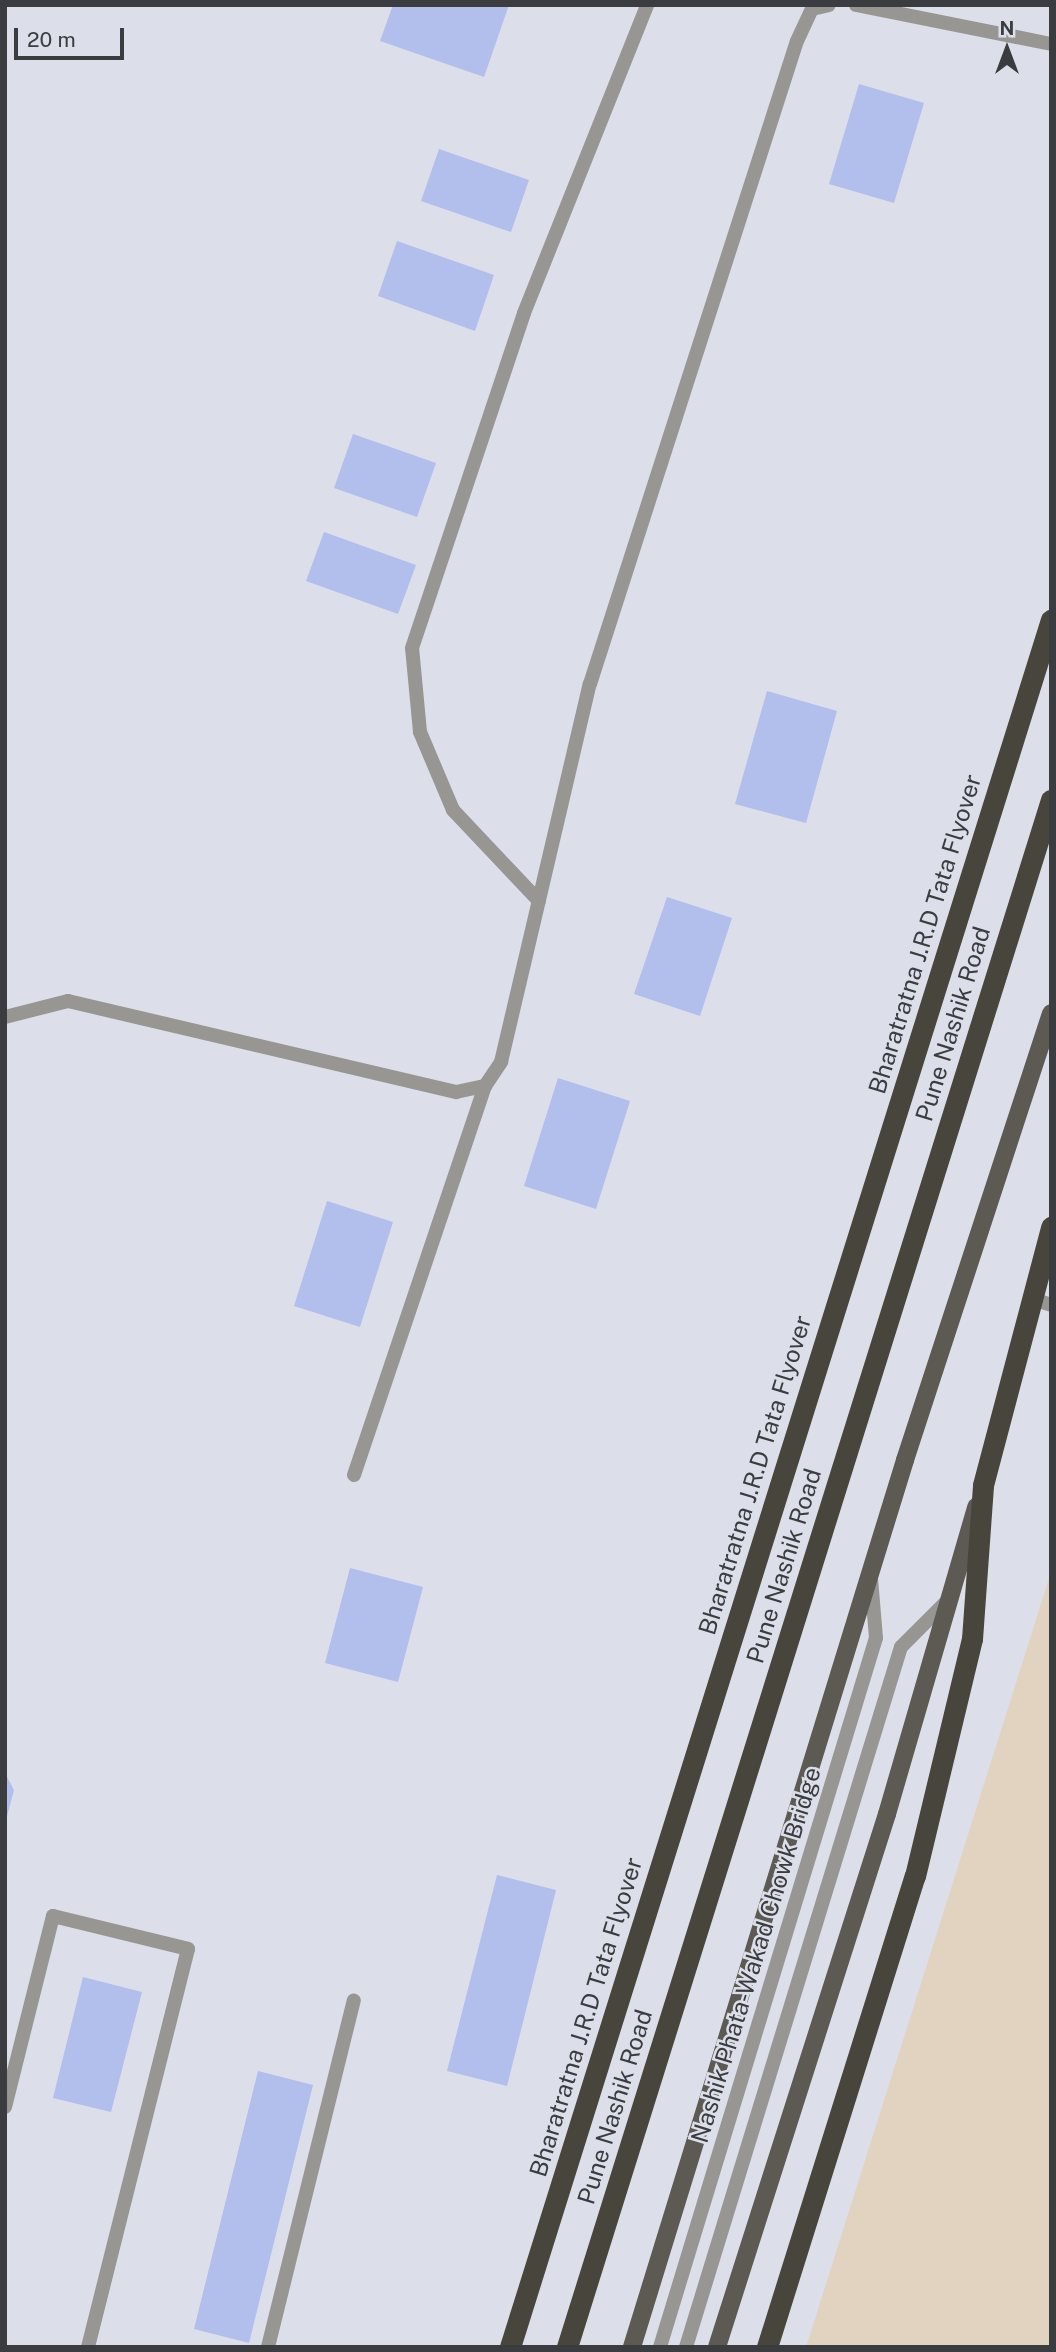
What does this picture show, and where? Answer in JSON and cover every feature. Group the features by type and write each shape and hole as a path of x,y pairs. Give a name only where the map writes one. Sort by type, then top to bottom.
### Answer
{"highway":[{"name":"Bharatratna J.R.D Tata Flyover","path":"510,2347 1051,620"},
{"name":"Pune Nashik Road","path":"567,2347 1051,800"},
{"path":"767,2347 915,1876 972,1639 984,1485 1030,1298 1051,1227"}],"main road":[{"path":"632,2347 871,1574 1051,1013"},
{"path":"717,2347 887,1814 945,1604 984,1485"}],"lane":[{"path":"539,901 453,810 420,732 412,648 524,313 647,5"},
{"path":"797,5 812,9 830,5"},
{"path":"856,5 1051,44"},
{"path":"354,1475 485,1086 501,1062 590,684 797,41 812,9"},
{"path":"5,1017 68,1001 456,1092 485,1086"},
{"path":"1030,1298 1051,1305"},
{"name":"Nashik Phata-Wakad Chowk Bridge","path":"660,2347 876,1638 871,1574"},
{"name":"Nashik Phata-Wakad Chowk Bridge","path":"685,2347 901,1647 945,1604"},
{"path":"5,2107 53,1916 188,1949 88,2347"},
{"path":"268,2347 354,2000"}],"shaded area":[{"path":"1051,1572 1051,2347 806,2347"}],"building":[{"path":"393,5 509,5 484,77 380,41"},
{"path":"859,84 924,103 894,203 829,184"},
{"path":"439,149 529,180 511,232 421,201"},
{"path":"397,241 494,275 475,331 378,296"},
{"path":"353,434 436,463 417,517 334,488"},
{"path":"324,532 416,565 398,614 306,581"},
{"path":"767,691 837,711 806,823 735,804"},
{"path":"667,897 732,918 700,1016 634,994"},
{"path":"558,1078 630,1101 596,1209 524,1186"},
{"path":"327,1201 393,1222 360,1327 294,1306"},
{"path":"350,1568 423,1587 398,1682 325,1663"},
{"path":"5,1773 14,1790 6,1820 5,1820"},
{"path":"497,1875 556,1890 507,2086 447,2071"},
{"path":"83,1977 142,1992 111,2112 53,2098"},
{"path":"258,2071 313,2085 249,2343 194,2329"}]}
